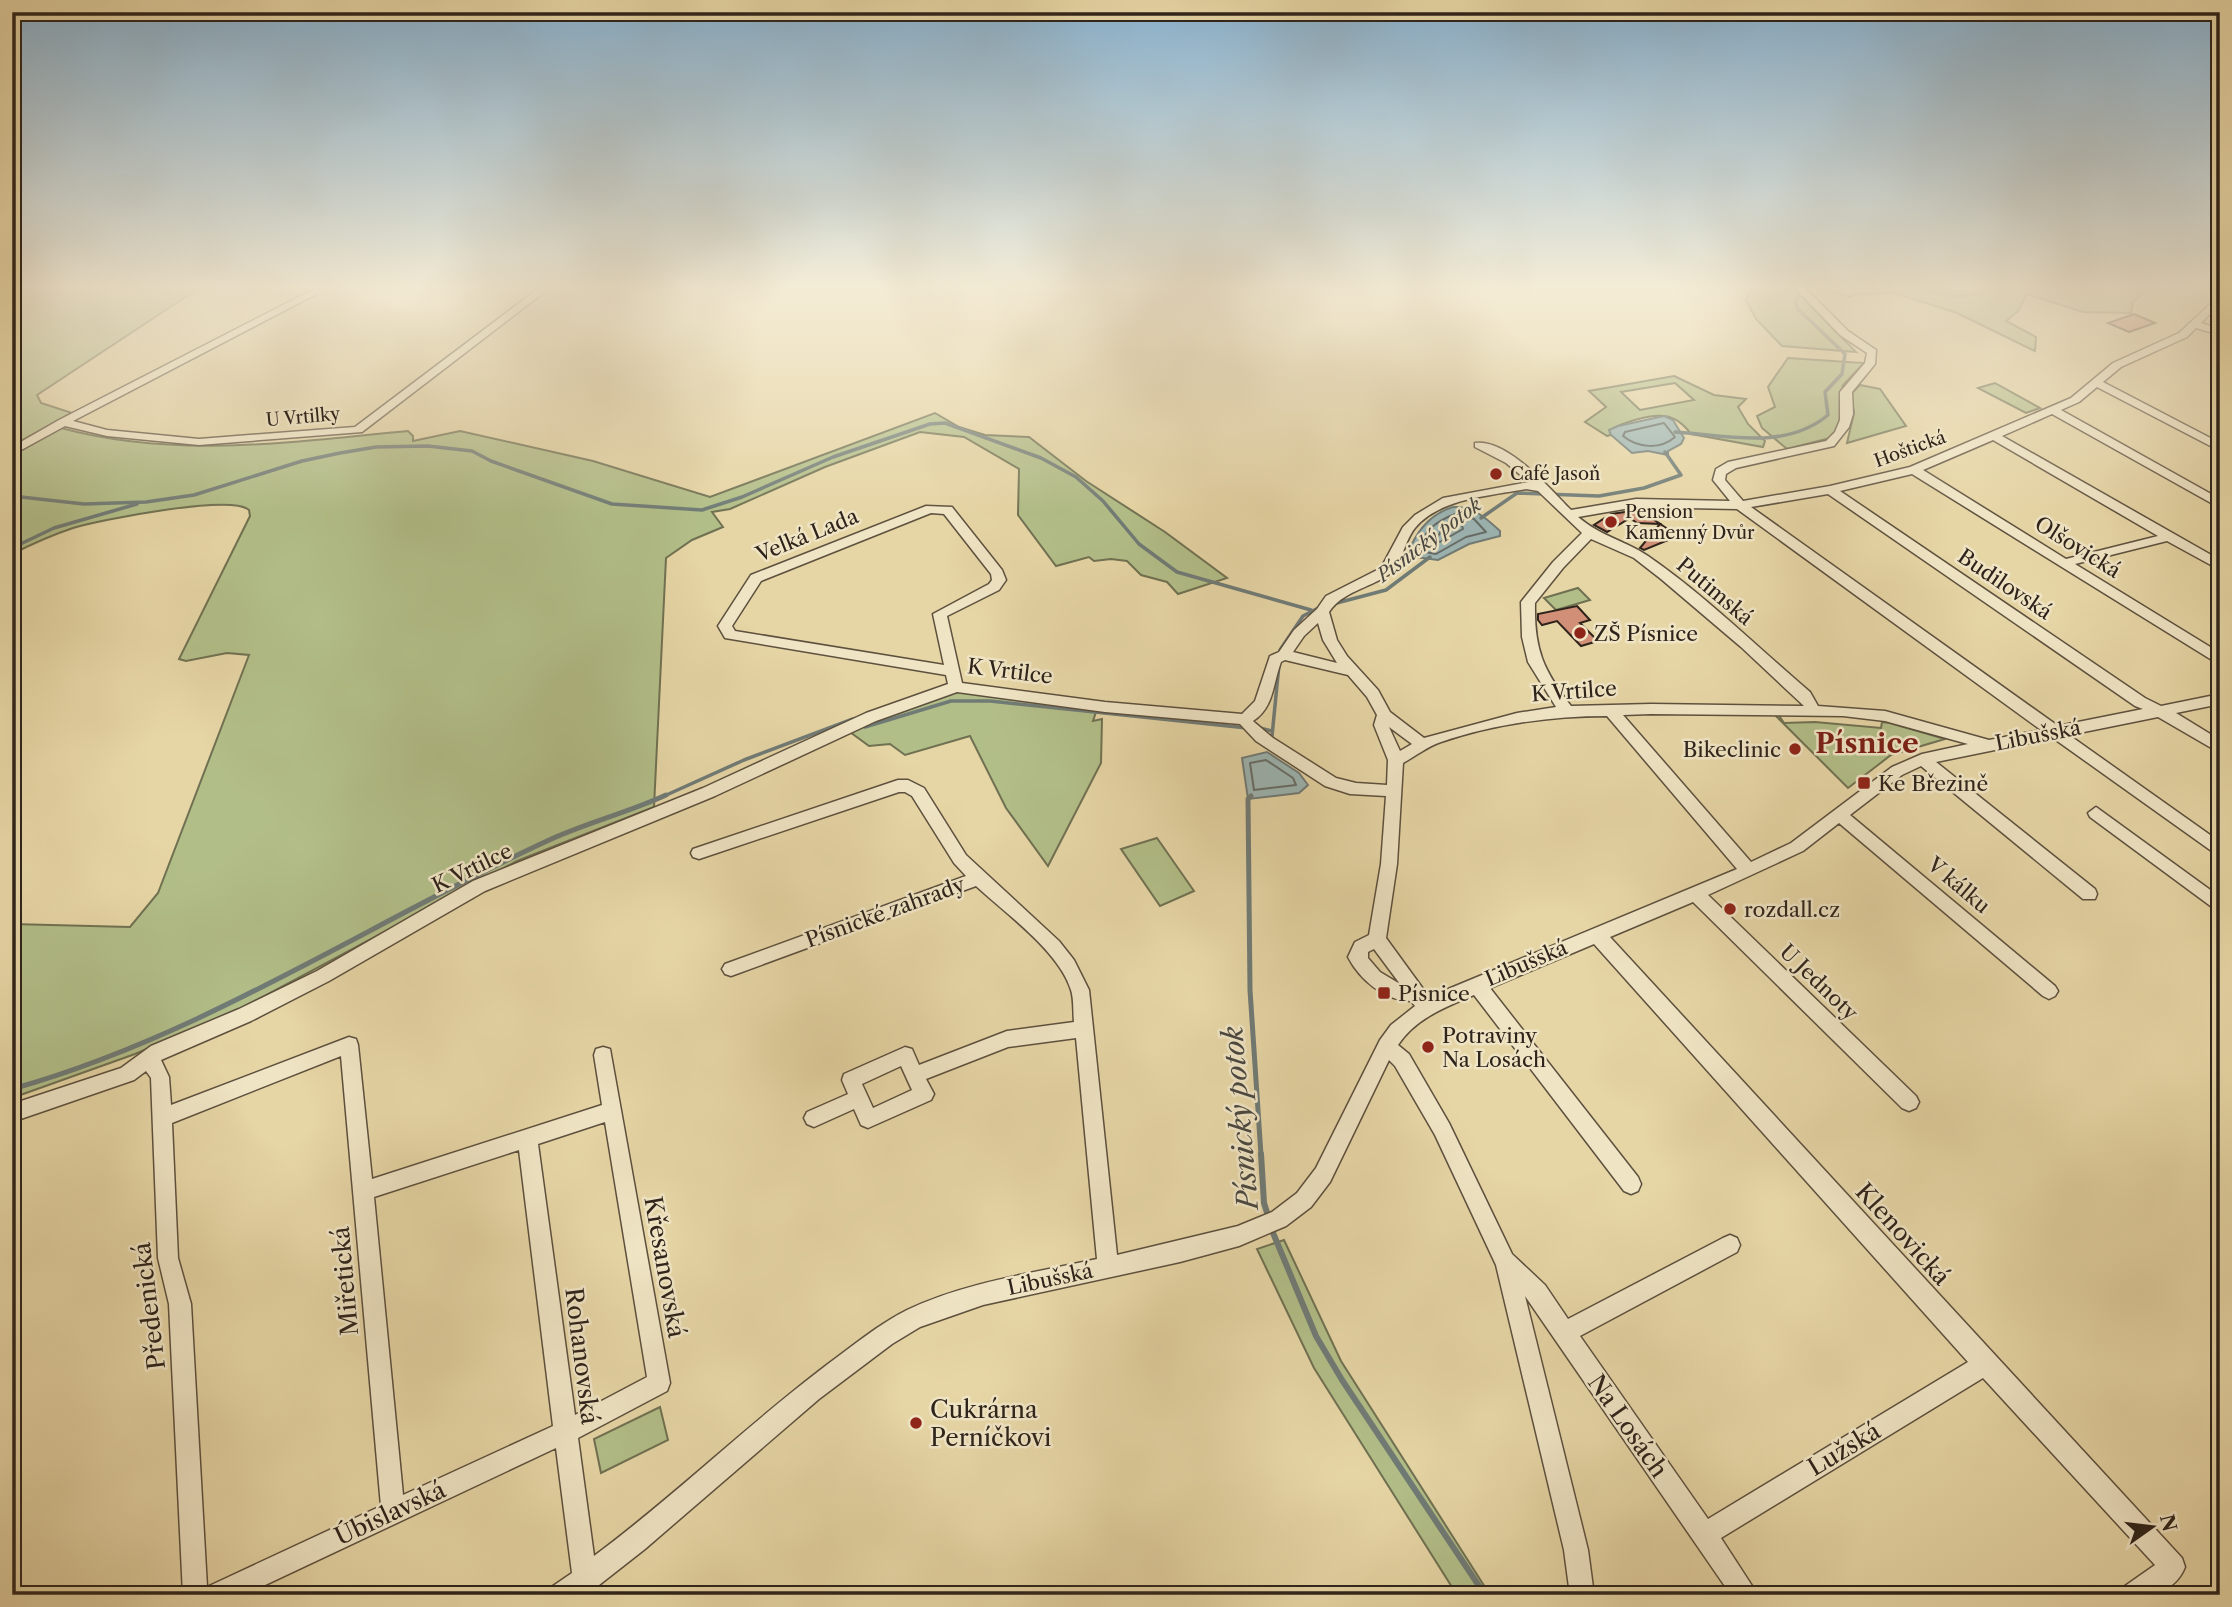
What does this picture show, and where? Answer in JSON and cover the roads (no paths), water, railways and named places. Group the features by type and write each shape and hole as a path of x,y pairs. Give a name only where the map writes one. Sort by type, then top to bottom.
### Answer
{"street":[{"path":"12,452 178,363"},
{"name":"U Vrtilky","path":"64,422 107,433 199,442 358,430 448,363"},
{"path":"1870,363 1846,391 1850,411 1839,437 1830,444 1748,461 1720,472 1719,480 1740,505 2220,851"},
{"name":"Hoštická","path":"1571,514 1636,503 1740,505 1830,490 1914,470 2075,400 2122,363"},
{"path":"2097,383 2220,448"},
{"path":"2053,410 2220,504"},
{"path":"1994,436 2220,566"},
{"name":"Putimská","path":"1479,445 1491,448 1510,461 1590,533 1641,557 1670,579 1805,696 1812,709"},
{"name":"Olšovická","path":"1914,470 2220,660"},
{"path":"1248,725 1261,708 1273,664 1284,655 1325,606 1381,575 1409,527 1447,501 1526,485 1546,491"},
{"name":"Budilovská","path":"1830,490 2140,702 2180,721 2220,748"},
{"name":"Velká Lada","path":"940,508 948,510 959,522 999,580 995,587 940,614 954,679 730,635 724,626 756,578 930,509 940,508"},
{"path":"1567,712 1536,671 1532,658 1528,602 1558,565 1590,533"},
{"path":"2064,563 2168,537"},
{"path":"1325,606 1330,640 1352,671 1373,694 1384,715 1422,744"},
{"path":"1284,655 1352,671"},
{"name":"K Vrtilce","path":"12,1113 127,1074 158,1052 245,1015 323,976 479,886 709,792 954,679 1105,707 1248,725 1326,781 1345,788 1393,791"},
{"name":"Libušská","path":"562,1595 645,1532 811,1391 884,1336 914,1318 983,1294 1180,1252 1271,1223 1304,1200 1323,1175 1387,1046 1420,1000 1477,985 1748,871 1797,847 1897,771 1923,759 2220,699"},
{"name":"K Vrtilce","path":"1396,760 1422,744 1471,728 1517,718 1567,712 1688,708 1812,709 1885,716 1988,745"},
{"path":"1612,712 1748,871"},
{"path":"1384,715 1381,724 1396,760 1389,864 1377,939 1420,1000"},
{"path":"1923,759 2090,894"},
{"path":"699,853 877,792 908,786 918,792 960,859 978,878"},
{"path":"2096,813 2220,906"},
{"name":"V kálku","path":"1840,815 2049,990"},
{"name":"Písnické zahrady","path":"731,970 978,878 1053,946 1068,965 1080,990 1108,1266"},
{"name":"U Jednoty","path":"1696,894 1909,1102"},
{"name":"Klenovická","path":"1596,934 1985,1364 2173,1567 2134,1595"},
{"path":"1377,939 1361,947 1356,957 1362,967 1400,993 1420,1000"},
{"path":"1477,985 1631,1184"},
{"path":"915,1075 1007,1039 1083,1029"},
{"name":"Miřetická","path":"163,1117 349,1045 393,1511"},
{"name":"Na Losách","path":"1387,1046 1402,1060 1441,1129 1505,1261 1573,1537 1582,1595"},
{"name":"Křesanovská","path":"565,1432 659,1383 603,1055"},
{"path":"905,1055 924,1094 869,1119 859,1098 851,1080 905,1055"},
{"name":"Předenická","path":"145,1062 158,1071 163,1117 168,1258 180,1304 195,1595"},
{"path":"814,1118 859,1098"},
{"path":"363,1191 611,1111"},
{"name":"Rohanovská","path":"527,1139 584,1580"},
{"path":"1563,1333 1730,1245"},
{"name":"Na Losách","path":"1505,1261 1537,1293 1746,1595"},
{"name":"Lužská","path":"1704,1535 1985,1364"},
{"name":"Úbislavská","path":"216,1595 565,1432"}],"water":[{"path":"1664,416 1673,420 1684,438 1681,444 1668,451 1668,455 1648,451 1632,453 1611,435 1609,430 1618,426"},
{"path":"1453,507 1479,514 1500,531 1500,536 1469,544 1438,560 1407,556 1424,526 1437,514"},
{"path":"1267,752 1299,773 1308,785 1299,793 1248,799 1242,758"}],"waterway":[{"name":"Písnický potok","path":"1675,432 1754,438 1774,437 1811,426 1828,415 1825,392 1842,374 1844,363"},
{"path":"12,496 84,504 146,502 194,495 302,461 340,453 376,447 428,446 472,451 491,461 612,504 702,510 742,497 833,457 930,424 945,423 1041,458 1076,477 1103,501 1139,544 1177,572 1311,610"},
{"name":"Písnický potok","path":"1481,518 1517,493 1599,496 1644,488 1681,475 1665,452"},
{"path":"12,548 54,528 137,504"},
{"name":"Písnický potok","path":"1333,604 1386,590 1430,557"},
{"name":"Písnický potok","path":"1280,650 1303,616 1324,605"},
{"name":"Písnický potok","path":"1272,736 1279,665"},
{"path":"865,727 951,701 990,701 1247,728"},
{"path":"662,797 744,760 853,719"},
{"path":"1256,727 1272,731"},
{"path":"12,1089 82,1066 218,1009 547,841 666,795"},
{"name":"Písnický potok","path":"1251,796 1248,799 1250,990 1261,1155"},
{"name":"Písnický potok","path":"1261,1154 1264,1203 1269,1219"},
{"name":"Písnický potok","path":"1271,1228 1316,1336 1342,1380 1485,1595"}],"place":[{"name":"Café Jasoň","path":"1496,474"},
{"name":"Pension Kamenný Dvůr","path":"1611,522"},
{"name":"ZŠ Písnice","path":"1580,633"},
{"name":"Bikeclinic","path":"1795,749"},
{"name":"Ke Březině","path":"1864,783"},
{"name":"rozdall.cz","path":"1730,909"},
{"name":"Písnice","path":"1384,993"},
{"name":"Potraviny Na Losách","path":"1428,1047"},
{"name":"Cukrárna Perníčkovi","path":"916,1423"}],"district":[{"name":"Písnice","path":"1867,743"}]}
